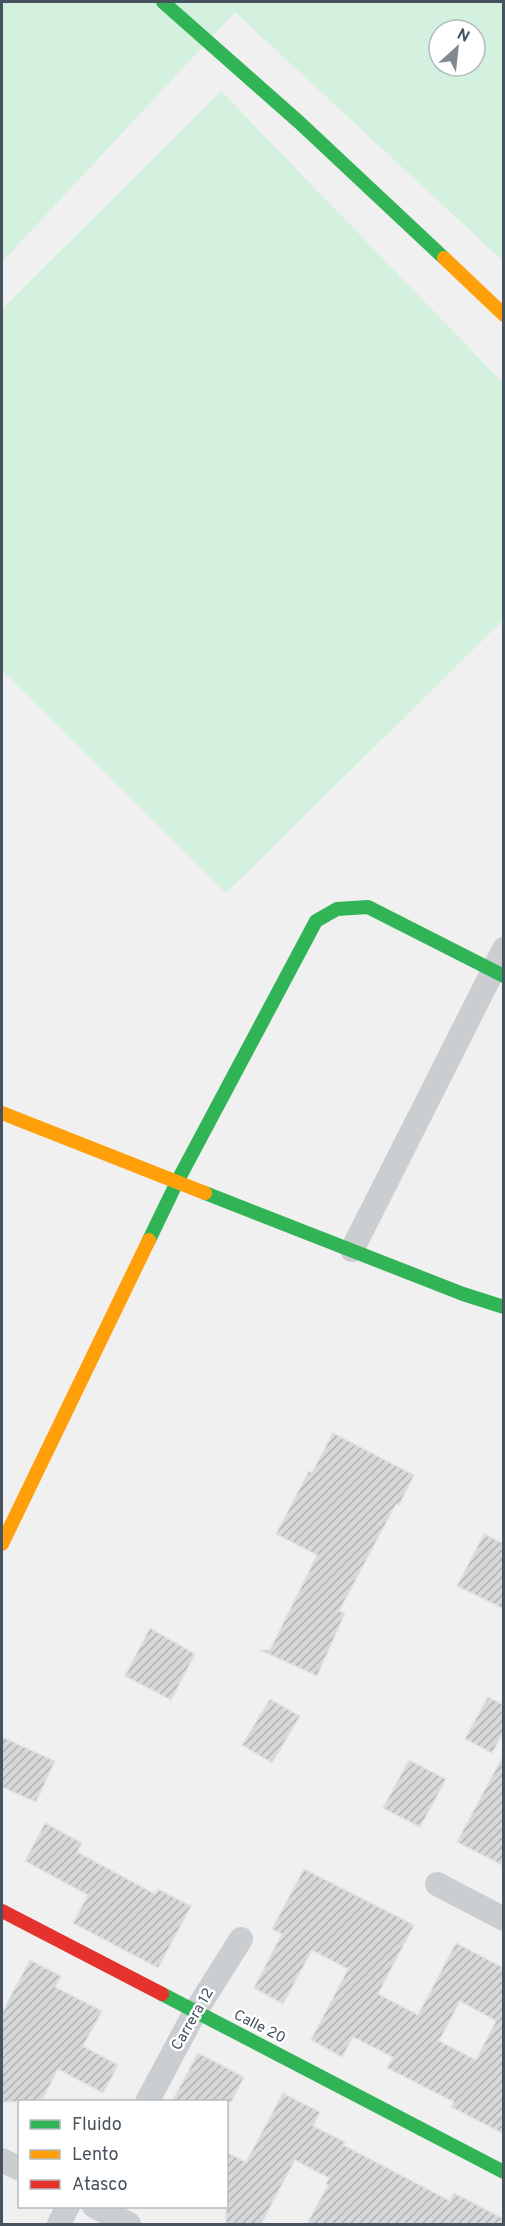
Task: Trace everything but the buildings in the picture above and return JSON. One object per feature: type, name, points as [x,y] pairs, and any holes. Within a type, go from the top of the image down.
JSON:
[{"type":"street","points":[[163,2],[300,123],[504,315]]},
{"type":"street","points":[[2,1544],[177,1182],[316,921],[337,909],[368,907],[498,973]]},
{"type":"street","points":[[352,1250],[498,973],[504,949]]},
{"type":"street","points":[[2,1113],[463,1294],[504,1307]]},
{"type":"street","points":[[436,1884],[504,1919]]},
{"type":"street","name":"Calle 20","points":[[2,1911],[504,2172]]},
{"type":"street","name":"Carrera 12","points":[[148,2100],[195,2012],[241,1939]]},
{"type":"street","points":[[2,2160],[18,2168]]},
{"type":"street","points":[[59,2224],[67,2208]]},
{"type":"green space","points":[[2,2],[503,2],[503,261],[235,12],[2,262]]},
{"type":"green space","points":[[221,91],[504,384],[503,620],[226,893],[2,670],[2,309]]},
{"type":"traffic: fast","points":[[163,2],[300,123],[444,258]]},
{"type":"traffic: fast","points":[[149,1240],[177,1182],[316,921],[337,909],[368,907],[504,976]]},
{"type":"traffic: fast","points":[[205,1193],[463,1294],[504,1307]]},
{"type":"traffic: fast","points":[[162,1994],[504,2172]]},
{"type":"traffic: slow","points":[[444,258],[504,315]]},
{"type":"traffic: slow","points":[[2,1113],[205,1193]]},
{"type":"traffic: slow","points":[[2,1544],[149,1240]]},
{"type":"traffic: jam","points":[[2,1911],[162,1994]]}]
